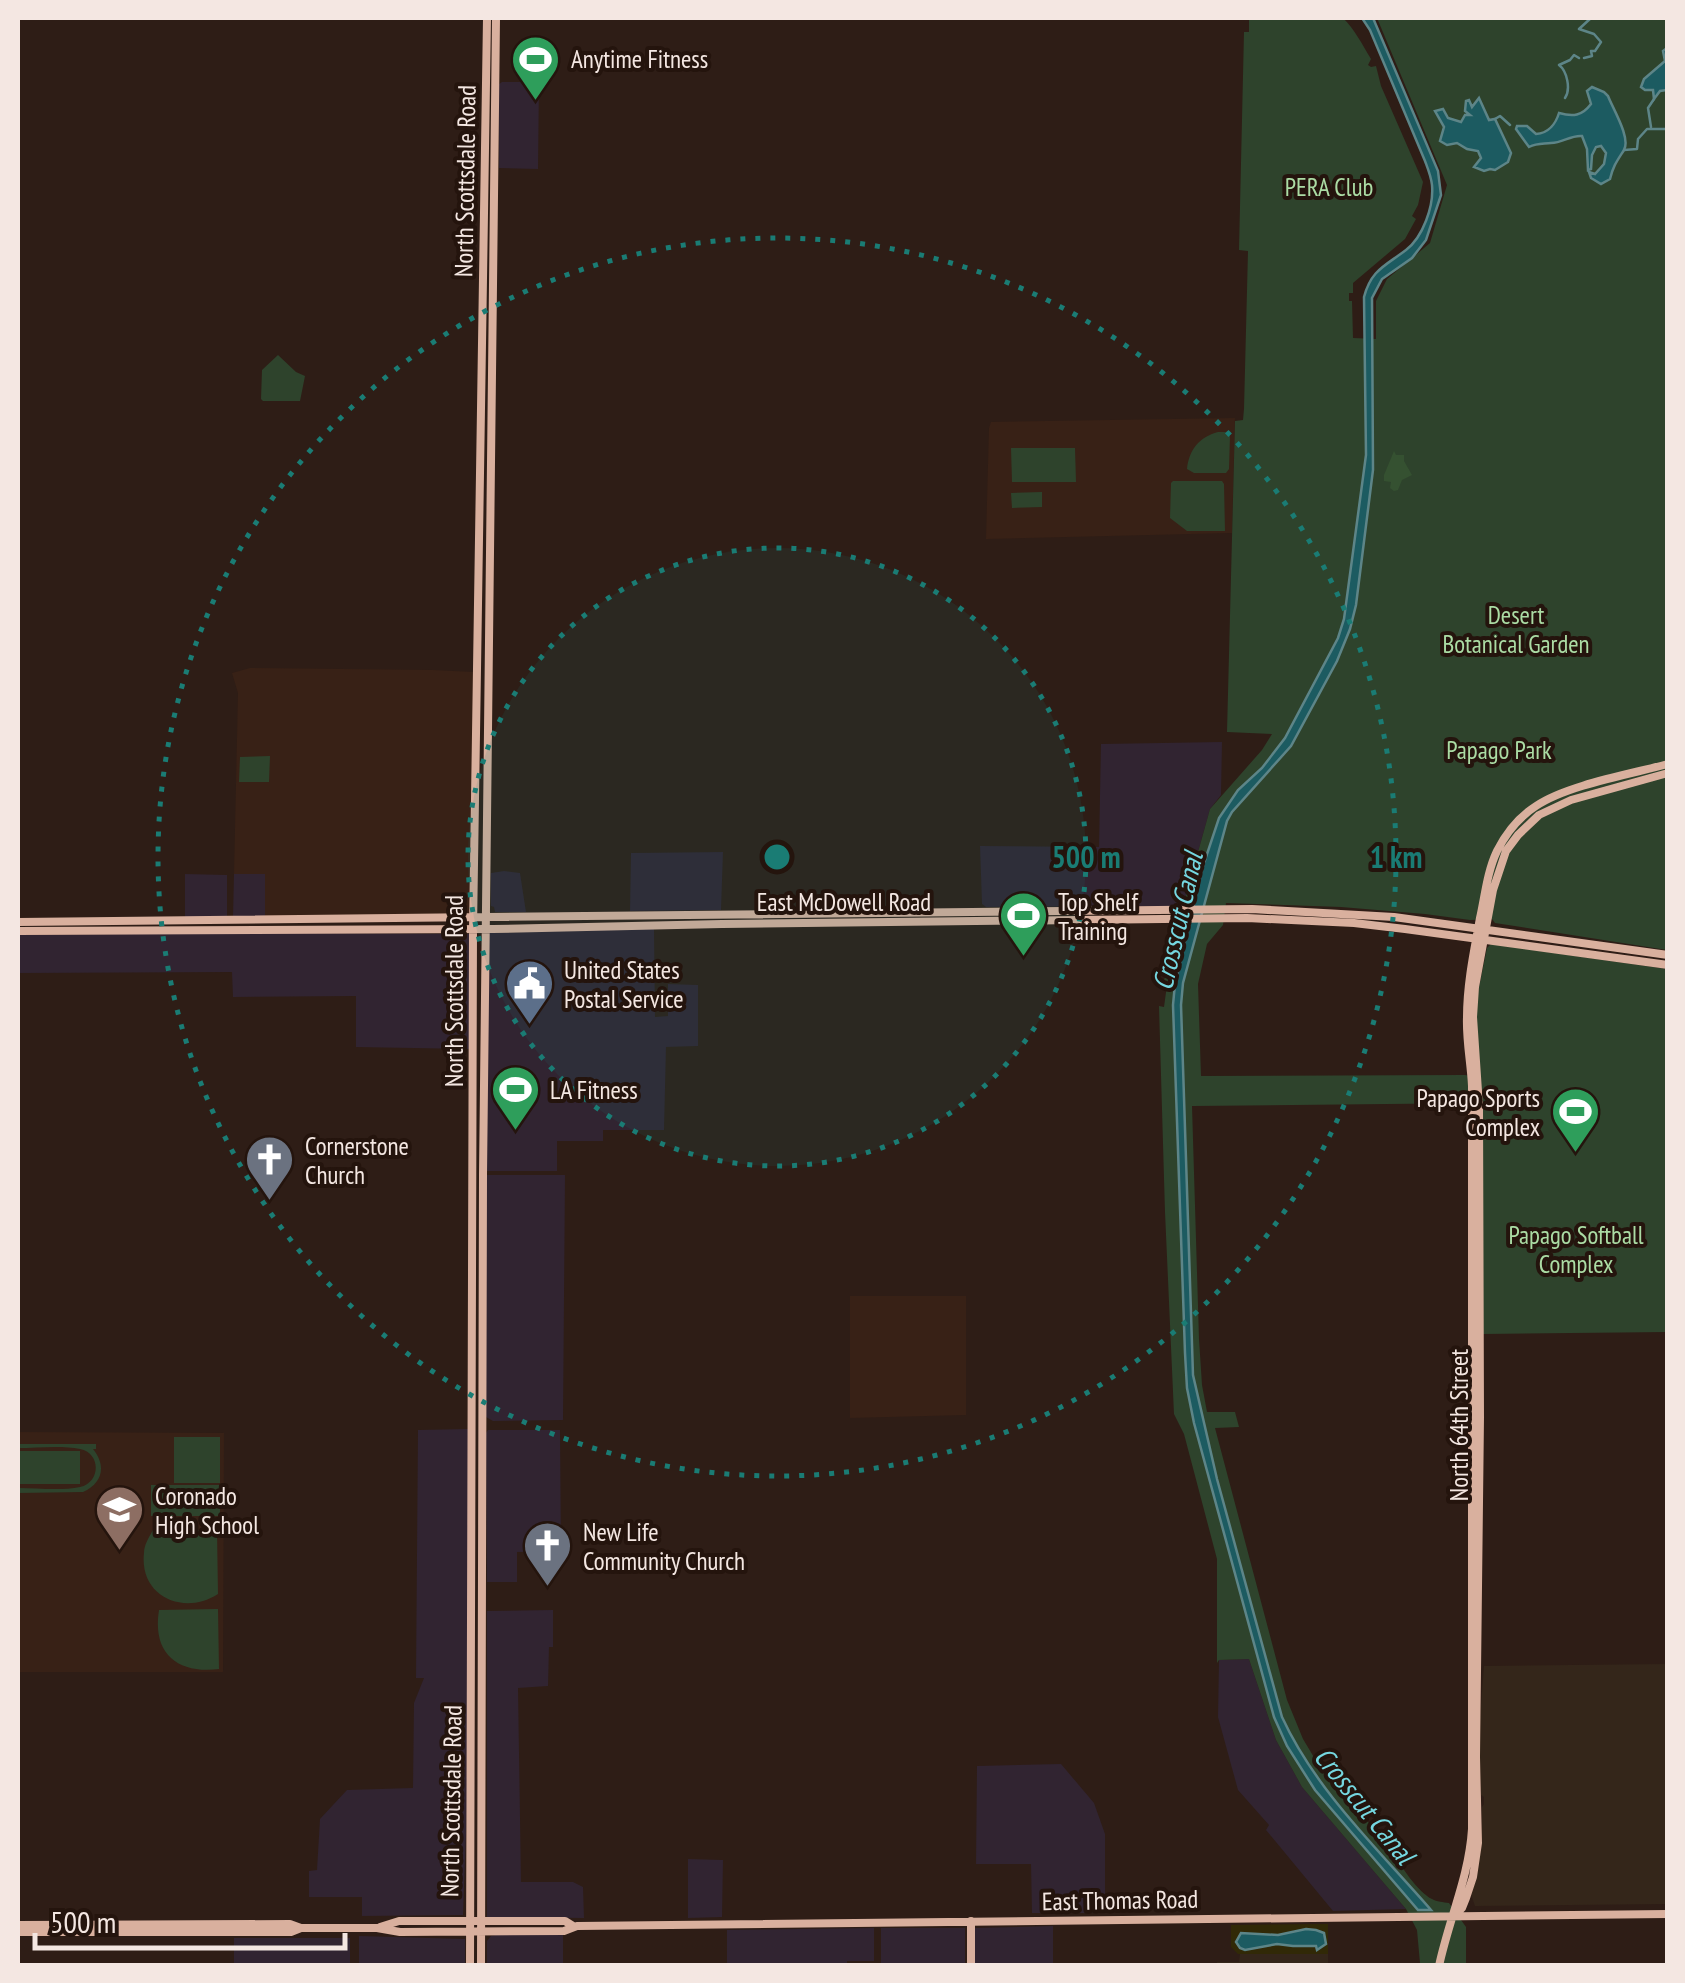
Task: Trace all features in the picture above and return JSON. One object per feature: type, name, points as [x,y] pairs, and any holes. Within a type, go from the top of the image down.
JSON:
[{"type":"main road","name":"North Scottsdale Road","points":[[481,1966],[476,1827],[474,918],[487,18]]},
{"type":"main road","name":"North Scottsdale Road","points":[[470,1966],[476,1827],[496,18]]},
{"type":"main road","points":[[1481,934],[1493,859],[1522,817],[1560,794],[1668,764]]},
{"type":"main road","points":[[1481,934],[1502,859],[1532,820],[1571,800],[1668,773]]},
{"type":"main road","name":"East McDowell Road","points":[[18,922],[474,918],[598,921],[1291,910],[1378,916],[1668,965]]},
{"type":"main road","points":[[1291,910],[1331,922],[1341,917],[1378,916]]},
{"type":"main road","name":"East McDowell Road","points":[[1202,914],[1481,934],[1668,955]]},
{"type":"main road","name":"East McDowell Road","points":[[18,931],[485,929],[598,921]]},
{"type":"main road","name":"North 64th Street","points":[[1439,1966],[1449,1928],[1470,1886],[1475,1833],[1472,1086],[1468,992],[1481,934]]},
{"type":"main road","name":"East Thomas Road","points":[[18,1928],[290,1932],[301,1928],[376,1928],[400,1932],[482,1932],[564,1930],[573,1926],[1668,1914]]},
{"type":"main road","name":"East Thomas Road","points":[[376,1928],[399,1921],[565,1922],[573,1926]]},
{"type":"main road","points":[[970,1921],[971,1966]]},
{"type":"shaded area","points":[[502,82],[539,82],[538,169],[499,168]]},
{"type":"shaded area","points":[[1235,418],[1232,533],[986,539],[991,422]]},
{"type":"shaded area","points":[[250,668],[474,672],[470,915],[265,917],[265,874],[234,874],[238,693],[232,673]]},
{"type":"shaded area","points":[[1222,742],[1221,795],[1210,809],[1183,906],[982,904],[980,846],[1099,847],[1101,744]]},
{"type":"shaded area","points":[[723,852],[721,910],[630,911],[631,853]]},
{"type":"shaded area","points":[[491,873],[520,873],[526,912],[495,912],[491,906]]},
{"type":"shaded area","points":[[185,874],[227,875],[227,917],[185,917]]},
{"type":"shaded area","points":[[234,874],[265,874],[265,917],[233,917]]},
{"type":"shaded area","points":[[654,928],[655,1017],[668,1016],[668,984],[698,985],[698,1046],[666,1047],[664,1130],[603,1130],[603,1141],[557,1141],[557,1171],[486,1171],[489,933]]},
{"type":"shaded area","points":[[470,934],[470,1049],[356,1047],[356,996],[233,997],[232,972],[18,973],[18,935]]},
{"type":"shaded area","points":[[486,1175],[565,1175],[563,1420],[493,1421],[486,1417]]},
{"type":"shaded area","points":[[850,1296],[966,1296],[966,1415],[850,1418]]},
{"type":"shaded area","points":[[469,1429],[463,1915],[362,1916],[362,1897],[309,1897],[309,1871],[317,1870],[320,1819],[347,1790],[413,1788],[414,1703],[424,1678],[416,1678],[418,1430]]},
{"type":"shaded area","points":[[488,1430],[560,1430],[561,1551],[517,1552],[517,1582],[487,1582]]},
{"type":"shaded area","name":"Coronado High School","points":[[18,1432],[224,1433],[223,1672],[18,1672]]},
{"type":"shaded area","points":[[553,1610],[548,1686],[518,1688],[521,1882],[573,1882],[583,1887],[584,1918],[487,1917],[487,1611]]},
{"type":"shaded area","points":[[1249,1659],[1276,1740],[1302,1787],[1406,1909],[1333,1911],[1238,1790],[1218,1717],[1219,1660]]},
{"type":"shaded area","points":[[1667,1664],[1667,1904],[1475,1906],[1471,1894],[1477,1876],[1484,1804],[1480,1717],[1484,1666]]},
{"type":"shaded area","points":[[1061,1764],[1094,1803],[1105,1834],[1105,1913],[1032,1913],[1031,1864],[976,1864],[977,1766]]},
{"type":"shaded area","points":[[688,1859],[723,1860],[722,1917],[688,1918]]},
{"type":"shaded area","points":[[1053,1926],[1053,1965],[975,1965],[975,1928]]},
{"type":"shaded area","points":[[874,1928],[874,1961],[847,1961],[847,1966],[727,1965],[727,1930]]},
{"type":"shaded area","points":[[881,1928],[965,1928],[965,1965],[881,1965]]},
{"type":"shaded area","points":[[563,1933],[563,1965],[487,1966],[487,1941],[491,1936]]},
{"type":"shaded area","points":[[359,1936],[465,1939],[465,1965],[359,1965]]},
{"type":"shaded area","points":[[234,1938],[350,1938],[350,1965],[234,1965]]},
{"type":"shaded area","points":[[1240,1954],[1328,1954],[1328,1965],[1217,1965],[1239,1962]]},
{"type":"green space","points":[[1249,18],[1343,18],[1371,59],[1368,65],[1376,66],[1423,182],[1412,216],[1416,219],[1405,239],[1353,283],[1353,293],[1349,293],[1353,338],[1376,339],[1376,301],[1387,279],[1430,243],[1447,185],[1377,18],[1667,18],[1667,950],[1495,923],[1492,919],[1226,903],[1223,925],[1207,944],[1198,984],[1201,1076],[1480,1078],[1476,1014],[1487,948],[1491,944],[1667,969],[1667,1332],[1482,1334],[1481,1103],[1192,1106],[1202,1385],[1207,1412],[1235,1412],[1239,1427],[1215,1428],[1287,1700],[1318,1764],[1394,1852],[1416,1885],[1432,1899],[1449,1903],[1466,1927],[1466,1965],[1417,1965],[1417,1930],[1406,1909],[1302,1787],[1276,1740],[1249,1659],[1217,1663],[1217,1559],[1184,1434],[1174,1414],[1159,1006],[1164,1007],[1164,979],[1210,809],[1272,734],[1227,732],[1235,421],[1243,420],[1244,409],[1248,251],[1239,250],[1244,32],[1249,32]]},
{"type":"green space","points":[[278,355],[305,376],[300,401],[261,399],[262,370]]},
{"type":"green space","points":[[1218,432],[1230,436],[1226,473],[1194,473],[1187,469],[1196,445]]},
{"type":"green space","points":[[1011,448],[1075,448],[1076,482],[1012,482]]},
{"type":"green space","points":[[1394,451],[1404,455],[1412,475],[1394,491],[1391,482],[1384,481],[1384,475]]},
{"type":"green space","points":[[1173,481],[1222,481],[1225,531],[1187,531],[1170,518]]},
{"type":"green space","points":[[1042,492],[1042,507],[1012,508],[1011,493]]},
{"type":"green space","points":[[270,756],[269,782],[239,782],[240,757]]},
{"type":"green space","points":[[174,1437],[220,1437],[220,1483],[174,1483]]},
{"type":"green space","points":[[18,1444],[96,1444],[93,1449],[101,1468],[98,1479],[83,1492],[18,1493],[18,1488],[80,1487],[92,1480],[96,1468],[92,1456],[80,1449],[18,1448]]},
{"type":"green space","points":[[18,1451],[80,1451],[80,1484],[18,1484]]},
{"type":"green space","points":[[151,1485],[220,1485],[220,1516],[151,1516]]},
{"type":"green space","points":[[153,1530],[217,1530],[218,1594],[191,1603],[166,1598],[156,1591],[144,1568],[145,1547]]},
{"type":"green space","points":[[218,1609],[219,1669],[191,1668],[171,1658],[160,1638],[159,1610]]},
{"type":"sand","points":[[1328,1924],[1328,1954],[1238,1954],[1231,1947],[1231,1925]]},
{"type":"water","points":[[1362,18],[1373,18],[1438,171],[1441,195],[1426,240],[1412,258],[1382,279],[1372,298],[1373,470],[1350,629],[1291,746],[1227,821],[1183,983],[1193,1375],[1282,1717],[1330,1795],[1431,1910],[1418,1910],[1315,1790],[1274,1717],[1194,1423],[1185,1353],[1175,984],[1202,869],[1219,818],[1238,790],[1262,768],[1285,738],[1338,638],[1344,619],[1366,455],[1364,297],[1375,274],[1418,237],[1431,202],[1427,167]]},
{"type":"water","points":[[1667,48],[1667,90],[1660,91],[1654,99],[1653,90],[1641,87],[1644,79],[1665,61],[1663,51]]},
{"type":"water","points":[[1592,87],[1608,96],[1626,145],[1610,179],[1601,184],[1589,172],[1595,174],[1604,164],[1606,153],[1601,146],[1596,147],[1588,170],[1582,136],[1529,147],[1516,129],[1527,126],[1536,134],[1541,133],[1551,127],[1559,113],[1581,113],[1591,104],[1587,91]]},
{"type":"water","points":[[1479,98],[1489,120],[1495,119],[1511,153],[1508,162],[1495,170],[1474,167],[1481,158],[1478,151],[1440,141],[1444,127],[1435,111],[1443,109],[1448,118],[1461,122],[1465,115],[1470,115],[1465,111],[1466,101],[1472,107]]},
{"type":"water","points":[[1306,1929],[1324,1933],[1326,1944],[1317,1950],[1316,1946],[1277,1944],[1245,1950],[1236,1942],[1241,1933],[1278,1935]]},
{"type":"waterway","points":[[1584,58],[1592,56],[1591,51],[1601,42],[1594,34],[1579,29],[1591,18]]},
{"type":"waterway","points":[[1565,98],[1567,80],[1559,65],[1574,55],[1579,58]]},
{"type":"waterway","points":[[1651,127],[1648,108],[1654,99]]},
{"type":"waterway","points":[[1495,119],[1500,116],[1510,125]]},
{"type":"waterway","points":[[1624,150],[1637,149],[1638,139],[1647,129],[1668,129]]},
{"type":"place","name":"Anytime Fitness","points":[[536,102]]},
{"type":"place","name":"Top Shelf Training","points":[[1023,958]]},
{"type":"place","name":"United States Postal Service","points":[[529,1026]]},
{"type":"place","name":"LA Fitness","points":[[515,1132]]},
{"type":"place","name":"Papago Sports Complex","points":[[1575,1154]]},
{"type":"place","name":"Cornerstone Church","points":[[270,1202]]},
{"type":"place","name":"Coronado High School","points":[[120,1552]]},
{"type":"place","name":"New Life Community Church","points":[[548,1588]]},
{"type":"park label","name":"PERA Club","points":[[1329,187]]},
{"type":"park label","name":"Desert Botanical Garden","points":[[1516,630]]},
{"type":"park label","name":"Papago Park","points":[[1499,750]]},
{"type":"park label","name":"Papago Softball Complex","points":[[1576,1250]]},
{"type":"water label","name":"Crosscut Canal","points":[[1177,921]]},
{"type":"water label","name":"Crosscut Canal","points":[[1365,1805]]}]
